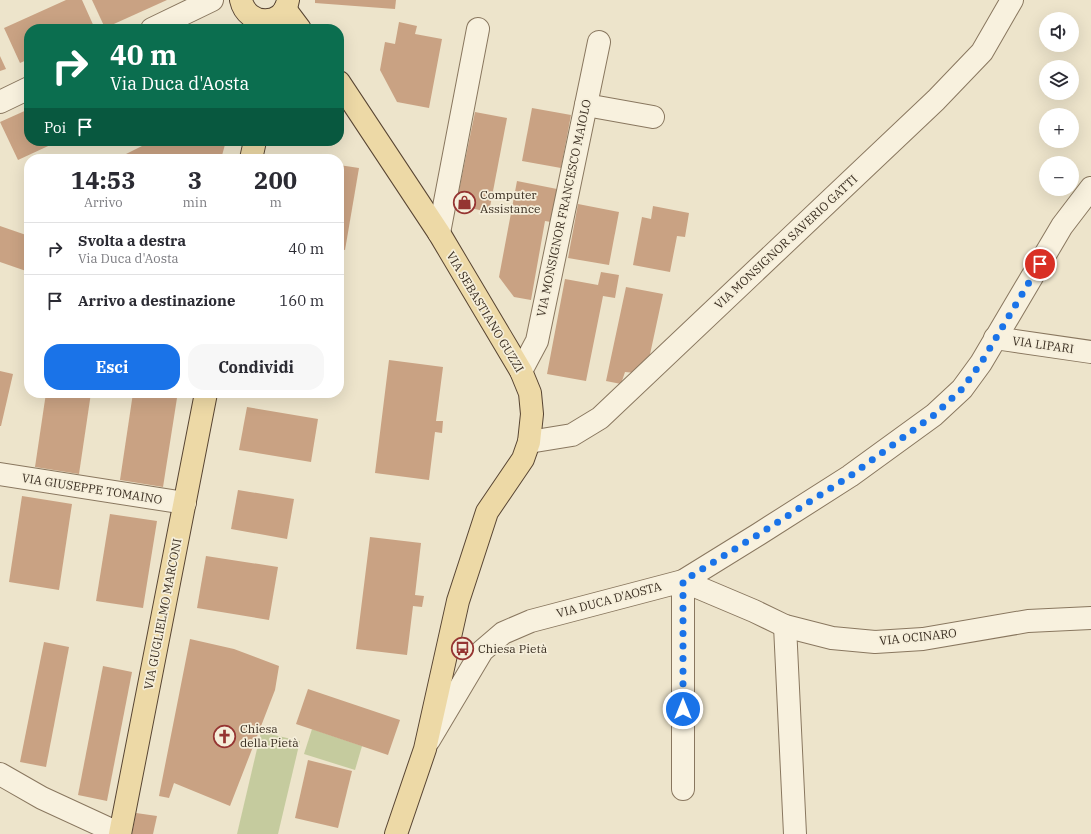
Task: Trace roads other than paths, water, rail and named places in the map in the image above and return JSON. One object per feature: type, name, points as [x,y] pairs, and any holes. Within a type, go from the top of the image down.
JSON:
[{"type":"main road","points":[[242,3],[245,11],[255,19],[276,18],[289,24]]},
{"type":"main road","name":"VIA SEBASTIANO GUZZI","points":[[344,90],[439,233],[521,371],[530,393],[532,414],[529,442],[523,459],[486,512],[458,601],[426,744]]},
{"type":"main road","name":"VIA GUGLIELMO MARCONI","points":[[120,834],[205,398]]},
{"type":"main road","name":"VIA DUCA D'AOSTA","points":[[396,834],[426,744]]},
{"type":"street","points":[[162,24],[212,0]]},
{"type":"street","points":[[220,0],[242,3]]},
{"type":"street","name":"VIA MONSIGNOR SAVERIO GATTI","points":[[529,442],[572,435],[600,418],[936,100],[982,52],[1012,0]]},
{"type":"street","points":[[439,233],[478,29]]},
{"type":"street","name":"VIA MONSIGNOR FRANCESCO MAIOLO","points":[[521,371],[537,341],[599,42]]},
{"type":"street","points":[[0,102],[24,90]]},
{"type":"street","points":[[586,105],[652,117]]},
{"type":"street","name":"VIA DUCA D'AOSTA","points":[[426,744],[482,651],[503,633],[531,621],[605,600],[683,581],[850,476],[934,415],[962,389],[981,363],[1062,226],[1091,188]]},
{"type":"street","name":"VIA LIPARI","points":[[996,338],[1091,352]]},
{"type":"street","name":"VIA GIUSEPPE TOMAINO","points":[[0,474],[184,503]]},
{"type":"street","points":[[683,581],[683,789]]},
{"type":"street","name":"VIA OCINARO","points":[[683,581],[754,611],[785,626],[832,638],[875,642],[923,639],[1028,622],[1091,618]]},
{"type":"street","points":[[785,626],[795,834]]},
{"type":"street","points":[[0,774],[42,798],[120,834]]},
{"type":"place","name":"Computer Assistance","points":[[464,202]]},
{"type":"place","name":"Chiesa Pietà","points":[[462,649]]},
{"type":"place","name":"Chiesa della Pietà","points":[[225,736]]}]
